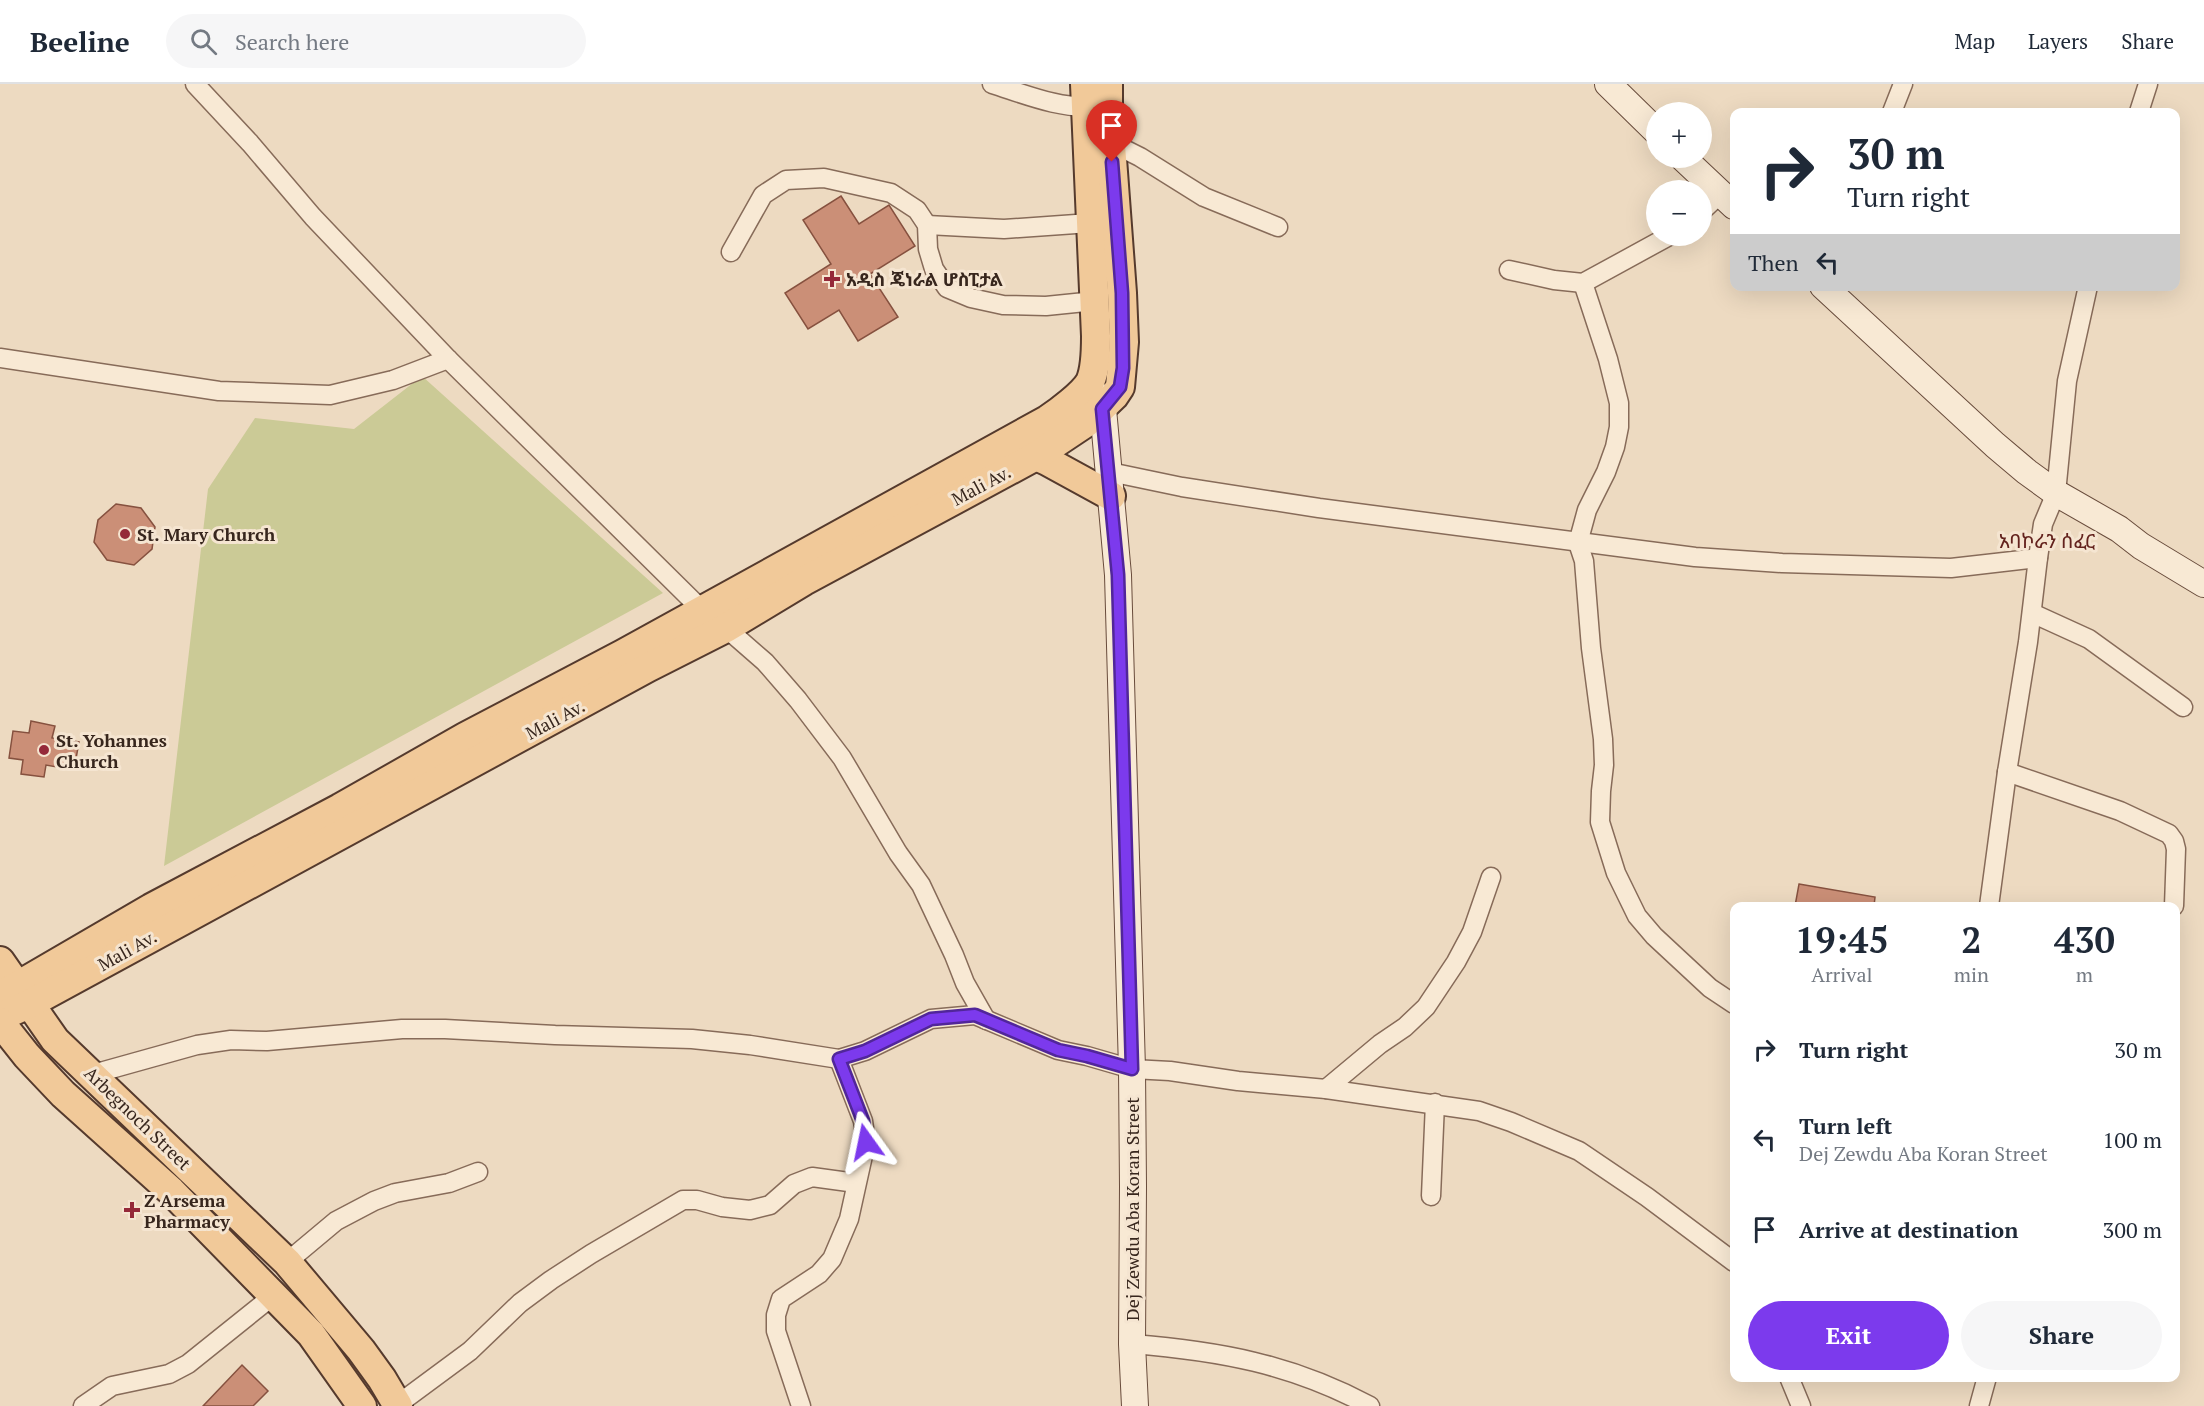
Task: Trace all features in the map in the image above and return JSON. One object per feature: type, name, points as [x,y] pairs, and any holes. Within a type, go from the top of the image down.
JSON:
[{"type":"main road","points":[[1608,84],[1646,121]]},
{"type":"main road","points":[[1097,95],[1110,142],[1122,293],[1123,368],[1120,387],[1102,409]]},
{"type":"main road","points":[[1089,383],[1095,360],[1095,301],[1090,223],[1097,95]]},
{"type":"main road","points":[[1693,168],[1727,200]]},
{"type":"main road","points":[[1828,291],[1995,446],[2027,472],[2056,493],[2119,529],[2141,546],[2204,584]]},
{"type":"main road","name":"Dej Zewdu Aba Koran Street","points":[[1089,383],[1102,409],[1118,575],[1132,1069],[1132,1344],[1136,1406]]},
{"type":"main road","name":"Mali Av.","points":[[156,920],[340,808],[465,737],[702,610],[1047,420],[1069,404],[1089,383]]},
{"type":"main road","name":"Mali Av.","points":[[0,1017],[16,996],[156,920],[726,628],[814,576],[1036,456],[1087,422],[1102,409]]},
{"type":"main road","points":[[1036,456],[1110,484]]},
{"type":"main road","name":"Arbegnoch Street","points":[[0,961],[16,996],[55,1040],[93,1074],[286,1262],[361,1350],[398,1406]]},
{"type":"main road","name":"Arbegnoch Street","points":[[0,1022],[27,1056],[63,1094],[171,1191],[311,1334],[362,1406]]},
{"type":"street","points":[[195,84],[250,143],[313,217],[448,358],[702,610],[765,662],[798,700],[842,758],[898,853],[921,885],[980,1017]]},
{"type":"street","points":[[992,84],[1062,104],[1097,95]]},
{"type":"street","points":[[1894,108],[1903,84]]},
{"type":"street","points":[[2140,108],[2148,84]]},
{"type":"street","points":[[1110,142],[1204,197],[1278,227]]},
{"type":"street","points":[[731,252],[764,195],[786,180],[824,178],[891,193],[917,210],[927,225],[928,249],[934,269],[946,288],[971,298],[1003,305],[1046,306],[1095,301]]},
{"type":"street","points":[[1712,207],[1727,200]]},
{"type":"street","points":[[927,225],[1004,229],[1090,223]]},
{"type":"street","points":[[1509,270],[1583,283],[1651,246]]},
{"type":"street","points":[[1583,283],[1619,402],[1619,427],[1606,472],[1587,510],[1578,543],[1584,561],[1591,648],[1603,739],[1604,765],[1600,822],[1624,893],[1637,916],[1654,936],[1710,988],[1730,1001]]},
{"type":"street","points":[[1990,902],[2032,613],[2037,558],[2043,524],[2056,493],[2067,381],[2087,291]]},
{"type":"street","points":[[0,358],[219,391],[330,395],[393,380],[448,358]]},
{"type":"street","points":[[1110,484],[1182,487],[1319,508],[1695,557],[1951,568],[2037,558]]},
{"type":"street","points":[[2032,613],[2089,639],[2183,707]]},
{"type":"street","points":[[2007,772],[2121,811],[2169,834],[2176,849],[2174,902]]},
{"type":"street","points":[[1326,1089],[1380,1044],[1406,1027],[1426,1007],[1456,962],[1472,932],[1491,877]]},
{"type":"street","points":[[93,1074],[197,1045],[231,1040],[267,1041],[402,1029],[455,1029],[692,1039],[839,1059],[865,1051],[931,1019],[980,1017],[1058,1050],[1132,1069],[1326,1089],[1435,1104],[1500,1118],[1579,1151],[1647,1197],[1730,1259]]},
{"type":"street","points":[[801,1406],[776,1331],[776,1316],[781,1299],[812,1279],[832,1259],[849,1219],[866,1142],[863,1121],[839,1059]]},
{"type":"street","points":[[1431,1196],[1435,1104]]},
{"type":"street","points":[[286,1262],[336,1221],[374,1201],[395,1193],[449,1184],[478,1172]]},
{"type":"street","points":[[398,1406],[470,1351],[520,1303],[551,1280],[683,1200],[697,1200],[722,1207],[750,1210],[770,1205],[794,1184],[812,1177],[856,1183]]},
{"type":"street","points":[[83,1406],[112,1386],[169,1374],[188,1364],[274,1295]]},
{"type":"street","points":[[1132,1344],[1180,1348],[1264,1364],[1307,1377],[1370,1406]]},
{"type":"street","points":[[1792,1382],[1802,1406]]},
{"type":"street","points":[[1978,1406],[1985,1382]]},
{"type":"shaded area","points":[[422,376],[663,593],[164,866],[208,489],[255,418],[354,429]]},
{"type":"building","points":[[841,196],[859,224],[889,205],[915,246],[870,274],[898,317],[858,341],[839,310],[808,329],[785,293],[831,264],[803,220]]},
{"type":"building","name":"St. Mary Church","points":[[116,504],[141,508],[155,527],[152,549],[134,565],[107,560],[94,542],[98,520]]},
{"type":"building","name":"St. Yohannes Church","points":[[31,721],[55,726],[52,738],[79,742],[74,770],[46,765],[44,777],[21,774],[23,760],[9,758],[13,731],[29,733]]},
{"type":"building","points":[[1799,884],[1875,897],[1874,902],[1796,902]]},
{"type":"building","points":[[242,1365],[268,1391],[253,1406],[203,1406]]},
{"type":"place","name":"አዲስ ጄነራል ሆስፒታል","points":[[832,279]]},
{"type":"place","name":"St. Mary Church","points":[[125,534]]},
{"type":"place","name":"St. Yohannes Church","points":[[44,750]]},
{"type":"place","name":"Z Arsema Pharmacy","points":[[132,1210]]},
{"type":"district","name":"አባኮራን ሰፈር","points":[[2047,540]]},
{"type":"route","points":[[866,1142],[863,1121],[839,1059],[865,1051],[931,1019],[975,1015],[1058,1050],[1132,1069],[1118,575],[1110,472],[1102,409],[1120,387],[1123,368],[1122,293],[1112,162]]}]
